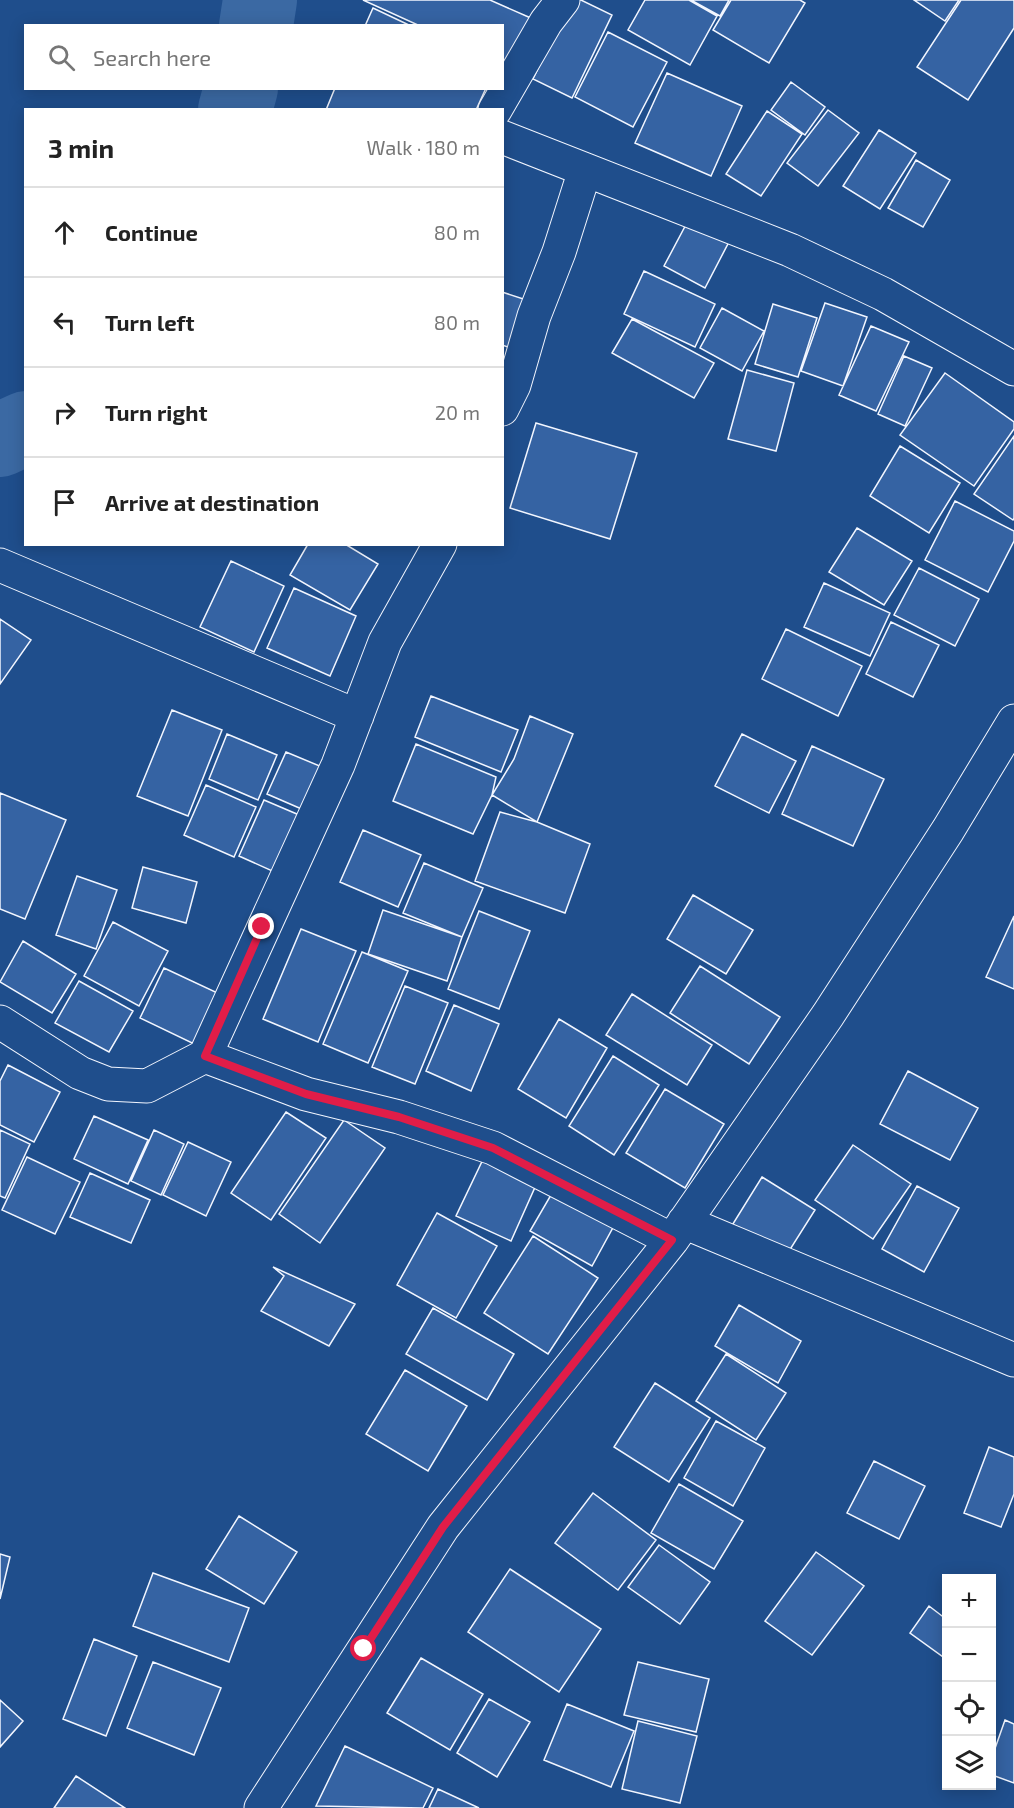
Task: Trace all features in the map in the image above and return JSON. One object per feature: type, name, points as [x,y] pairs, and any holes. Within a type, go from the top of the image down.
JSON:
[{"type":"street","points":[[496,108],[546,22],[563,0]]},
{"type":"street","points":[[504,138],[790,250],[883,294],[1014,369]]},
{"type":"street","points":[[504,405],[514,385],[534,316],[559,252],[585,170]]},
{"type":"street","points":[[0,1022],[80,1072],[108,1084],[147,1086],[205,1056],[338,765],[385,642],[439,546]]},
{"type":"street","points":[[0,565],[357,716]]},
{"type":"street","points":[[261,1808],[443,1527],[678,1231],[834,1005],[948,830],[1014,721]]},
{"type":"street","points":[[205,1056],[306,1094],[465,1136],[678,1231],[1014,1360]]},
{"type":"building","points":[[363,0],[490,0],[533,19],[512,66],[504,63],[504,24],[416,24]]},
{"type":"building","points":[[571,0],[581,0],[612,15],[572,98],[533,79]]},
{"type":"building","points":[[645,0],[689,0],[717,16],[690,65],[628,30]]},
{"type":"building","points":[[691,0],[729,0],[720,16]]},
{"type":"building","points":[[731,0],[800,0],[805,3],[769,63],[713,30]]},
{"type":"building","points":[[914,0],[959,0],[945,21]]},
{"type":"building","points":[[961,0],[1014,0],[1014,28],[968,100],[917,67]]},
{"type":"building","points":[[373,8],[407,24],[366,24]]},
{"type":"building","points":[[608,32],[667,62],[633,127],[575,97]]},
{"type":"building","points":[[667,73],[742,106],[711,176],[635,143]]},
{"type":"building","points":[[791,82],[825,107],[805,135],[771,110]]},
{"type":"building","points":[[334,90],[485,90],[477,108],[327,108]]},
{"type":"building","points":[[828,110],[859,133],[818,186],[787,163]]},
{"type":"building","points":[[767,111],[802,134],[761,196],[726,174]]},
{"type":"building","points":[[879,130],[916,153],[880,209],[843,186]]},
{"type":"building","points":[[916,160],[950,180],[923,227],[888,208]]},
{"type":"building","points":[[690,217],[731,238],[705,288],[664,266]]},
{"type":"building","points":[[644,271],[715,304],[695,347],[624,314]]},
{"type":"building","points":[[504,293],[548,307],[532,355],[504,346]]},
{"type":"building","points":[[825,303],[867,317],[843,386],[801,371]]},
{"type":"building","points":[[773,304],[817,318],[798,377],[755,364]]},
{"type":"building","points":[[722,308],[764,331],[742,371],[700,348]]},
{"type":"building","points":[[632,319],[714,363],[694,398],[612,353]]},
{"type":"building","points":[[871,326],[909,342],[876,411],[839,395]]},
{"type":"building","points":[[904,356],[932,368],[905,426],[878,414]]},
{"type":"building","points":[[747,370],[794,383],[776,451],[728,439]]},
{"type":"building","points":[[945,373],[1014,422],[1014,429],[974,486],[900,435]]},
{"type":"building","points":[[536,423],[637,453],[610,539],[510,508]]},
{"type":"building","points":[[1014,436],[1014,518],[1013,520],[974,494]]},
{"type":"building","points":[[900,446],[960,483],[929,533],[870,496]]},
{"type":"building","points":[[955,501],[1014,531],[1014,541],[988,592],[925,560]]},
{"type":"building","points":[[857,528],[912,561],[884,605],[829,572]]},
{"type":"building","points":[[307,546],[348,546],[378,564],[350,610],[290,575]]},
{"type":"building","points":[[231,561],[284,586],[254,652],[200,627]]},
{"type":"building","points":[[919,568],[979,599],[955,646],[894,615]]},
{"type":"building","points":[[824,583],[890,613],[870,656],[804,627]]},
{"type":"building","points":[[294,588],[356,616],[330,676],[267,648]]},
{"type":"building","points":[[0,619],[31,640],[0,684]]},
{"type":"building","points":[[891,622],[939,645],[913,697],[866,674]]},
{"type":"building","points":[[786,629],[862,666],[838,716],[762,679]]},
{"type":"building","points":[[431,696],[518,730],[501,772],[415,737]]},
{"type":"building","points":[[172,710],[222,730],[188,816],[137,796]]},
{"type":"building","points":[[530,716],[573,734],[537,822],[492,795],[514,759]]},
{"type":"building","points":[[227,734],[277,755],[258,800],[209,779]]},
{"type":"building","points":[[742,734],[796,761],[769,813],[715,786]]},
{"type":"building","points":[[416,744],[496,777],[492,795],[473,834],[393,801]]},
{"type":"building","points":[[812,746],[884,779],[853,846],[782,814]]},
{"type":"building","points":[[286,752],[346,777],[327,820],[267,794]]},
{"type":"building","points":[[206,785],[256,807],[234,857],[184,835]]},
{"type":"building","points":[[0,793],[66,820],[25,919],[0,909]]},
{"type":"building","points":[[264,800],[325,826],[299,883],[239,856]]},
{"type":"building","points":[[500,812],[537,822],[590,844],[565,913],[475,881]]},
{"type":"building","points":[[363,830],[421,855],[398,907],[340,882]]},
{"type":"building","points":[[424,863],[483,888],[462,937],[403,913]]},
{"type":"building","points":[[143,867],[197,882],[186,923],[132,908]]},
{"type":"building","points":[[77,876],[117,890],[96,949],[56,935]]},
{"type":"building","points":[[693,895],[753,930],[726,974],[667,939]]},
{"type":"building","points":[[383,910],[462,937],[447,981],[368,954]]},
{"type":"building","points":[[479,911],[530,931],[499,1009],[448,989]]},
{"type":"building","points":[[1014,916],[1014,989],[986,977]]},
{"type":"building","points":[[113,922],[168,951],[139,1006],[84,976]]},
{"type":"building","points":[[301,929],[356,951],[318,1042],[263,1019]]},
{"type":"building","points":[[23,941],[76,974],[52,1013],[0,982]]},
{"type":"building","points":[[362,952],[408,971],[368,1063],[323,1044]]},
{"type":"building","points":[[700,966],[780,1017],[749,1064],[670,1013]]},
{"type":"building","points":[[164,968],[239,1003],[215,1054],[140,1018]]},
{"type":"building","points":[[79,981],[133,1011],[109,1052],[55,1023]]},
{"type":"building","points":[[405,986],[448,1003],[415,1084],[372,1067]]},
{"type":"building","points":[[632,994],[712,1045],[687,1085],[606,1035]]},
{"type":"building","points":[[454,1005],[499,1024],[471,1091],[426,1071]]},
{"type":"building","points":[[559,1019],[607,1048],[566,1118],[518,1089]]},
{"type":"building","points":[[613,1056],[659,1085],[614,1155],[569,1126]]},
{"type":"building","points":[[8,1065],[60,1092],[34,1142],[0,1125],[0,1081]]},
{"type":"building","points":[[908,1071],[978,1108],[950,1160],[880,1124]]},
{"type":"building","points":[[665,1089],[724,1124],[685,1188],[626,1153]]},
{"type":"building","points":[[286,1112],[326,1138],[271,1220],[231,1193]]},
{"type":"building","points":[[94,1116],[148,1140],[128,1184],[74,1159]]},
{"type":"building","points":[[344,1120],[385,1148],[320,1243],[279,1214]]},
{"type":"building","points":[[0,1130],[30,1144],[5,1198],[0,1196]]},
{"type":"building","points":[[154,1130],[184,1144],[161,1195],[131,1181]]},
{"type":"building","points":[[188,1142],[231,1162],[206,1216],[163,1195]]},
{"type":"building","points":[[853,1145],[911,1184],[873,1239],[815,1200]]},
{"type":"building","points":[[487,1151],[540,1176],[511,1241],[456,1216]]},
{"type":"building","points":[[27,1157],[80,1182],[55,1234],[2,1210]]},
{"type":"building","points":[[90,1173],[150,1200],[131,1243],[70,1217]]},
{"type":"building","points":[[762,1177],[815,1210],[784,1259],[731,1227]]},
{"type":"building","points":[[917,1186],[959,1208],[924,1272],[882,1249]]},
{"type":"building","points":[[555,1188],[616,1222],[592,1266],[530,1231]]},
{"type":"building","points":[[437,1213],[497,1246],[456,1318],[397,1285]]},
{"type":"building","points":[[533,1236],[598,1278],[548,1354],[484,1313]]},
{"type":"building","points":[[273,1267],[355,1304],[329,1346],[261,1311],[284,1276]]},
{"type":"building","points":[[739,1305],[801,1341],[778,1383],[715,1346]]},
{"type":"building","points":[[433,1308],[514,1354],[487,1400],[406,1354]]},
{"type":"building","points":[[726,1354],[786,1393],[756,1440],[696,1401]]},
{"type":"building","points":[[405,1370],[467,1406],[428,1471],[366,1434]]},
{"type":"building","points":[[655,1383],[710,1418],[669,1482],[614,1447]]},
{"type":"building","points":[[716,1421],[765,1448],[733,1506],[684,1478]]},
{"type":"building","points":[[989,1447],[1014,1457],[1014,1494],[1001,1527],[964,1513]]},
{"type":"building","points":[[874,1461],[925,1486],[899,1539],[847,1513]]},
{"type":"building","points":[[679,1484],[743,1521],[714,1569],[651,1533]]},
{"type":"building","points":[[593,1493],[656,1540],[618,1590],[555,1543]]},
{"type":"building","points":[[239,1516],[297,1552],[264,1604],[206,1569]]},
{"type":"building","points":[[659,1545],[710,1582],[680,1624],[628,1587]]},
{"type":"building","points":[[816,1552],[864,1586],[812,1655],[765,1621]]},
{"type":"building","points":[[0,1554],[10,1557],[0,1599]]},
{"type":"building","points":[[510,1569],[601,1629],[559,1692],[468,1632]]},
{"type":"building","points":[[153,1573],[249,1608],[229,1662],[133,1626]]},
{"type":"building","points":[[929,1606],[942,1616],[942,1656],[910,1633]]},
{"type":"building","points":[[94,1639],[137,1656],[106,1736],[63,1719]]},
{"type":"building","points":[[421,1658],[483,1694],[450,1750],[387,1713]]},
{"type":"building","points":[[153,1662],[221,1688],[194,1755],[127,1728]]},
{"type":"building","points":[[638,1662],[709,1679],[696,1732],[624,1715]]},
{"type":"building","points":[[489,1699],[530,1722],[497,1777],[457,1753]]},
{"type":"building","points":[[0,1700],[23,1721],[0,1747]]},
{"type":"building","points":[[567,1704],[634,1731],[611,1787],[544,1760]]},
{"type":"building","points":[[1005,1720],[1014,1724],[1014,1783],[996,1776],[996,1746]]},
{"type":"building","points":[[638,1721],[697,1736],[680,1803],[622,1789]]},
{"type":"building","points":[[345,1746],[433,1788],[423,1808],[316,1806]]},
{"type":"building","points":[[76,1776],[125,1808],[54,1808]]},
{"type":"building","points":[[438,1789],[479,1808],[429,1808]]},
{"type":"waterway","points":[[256,24],[260,0]]},
{"type":"waterway","points":[[236,108],[240,90]]},
{"type":"waterway","points":[[0,440],[24,429]]},
{"type":"route","points":[[262,927],[205,1056],[306,1094],[465,1136],[493,1148],[672,1240],[443,1527],[364,1649]]}]
